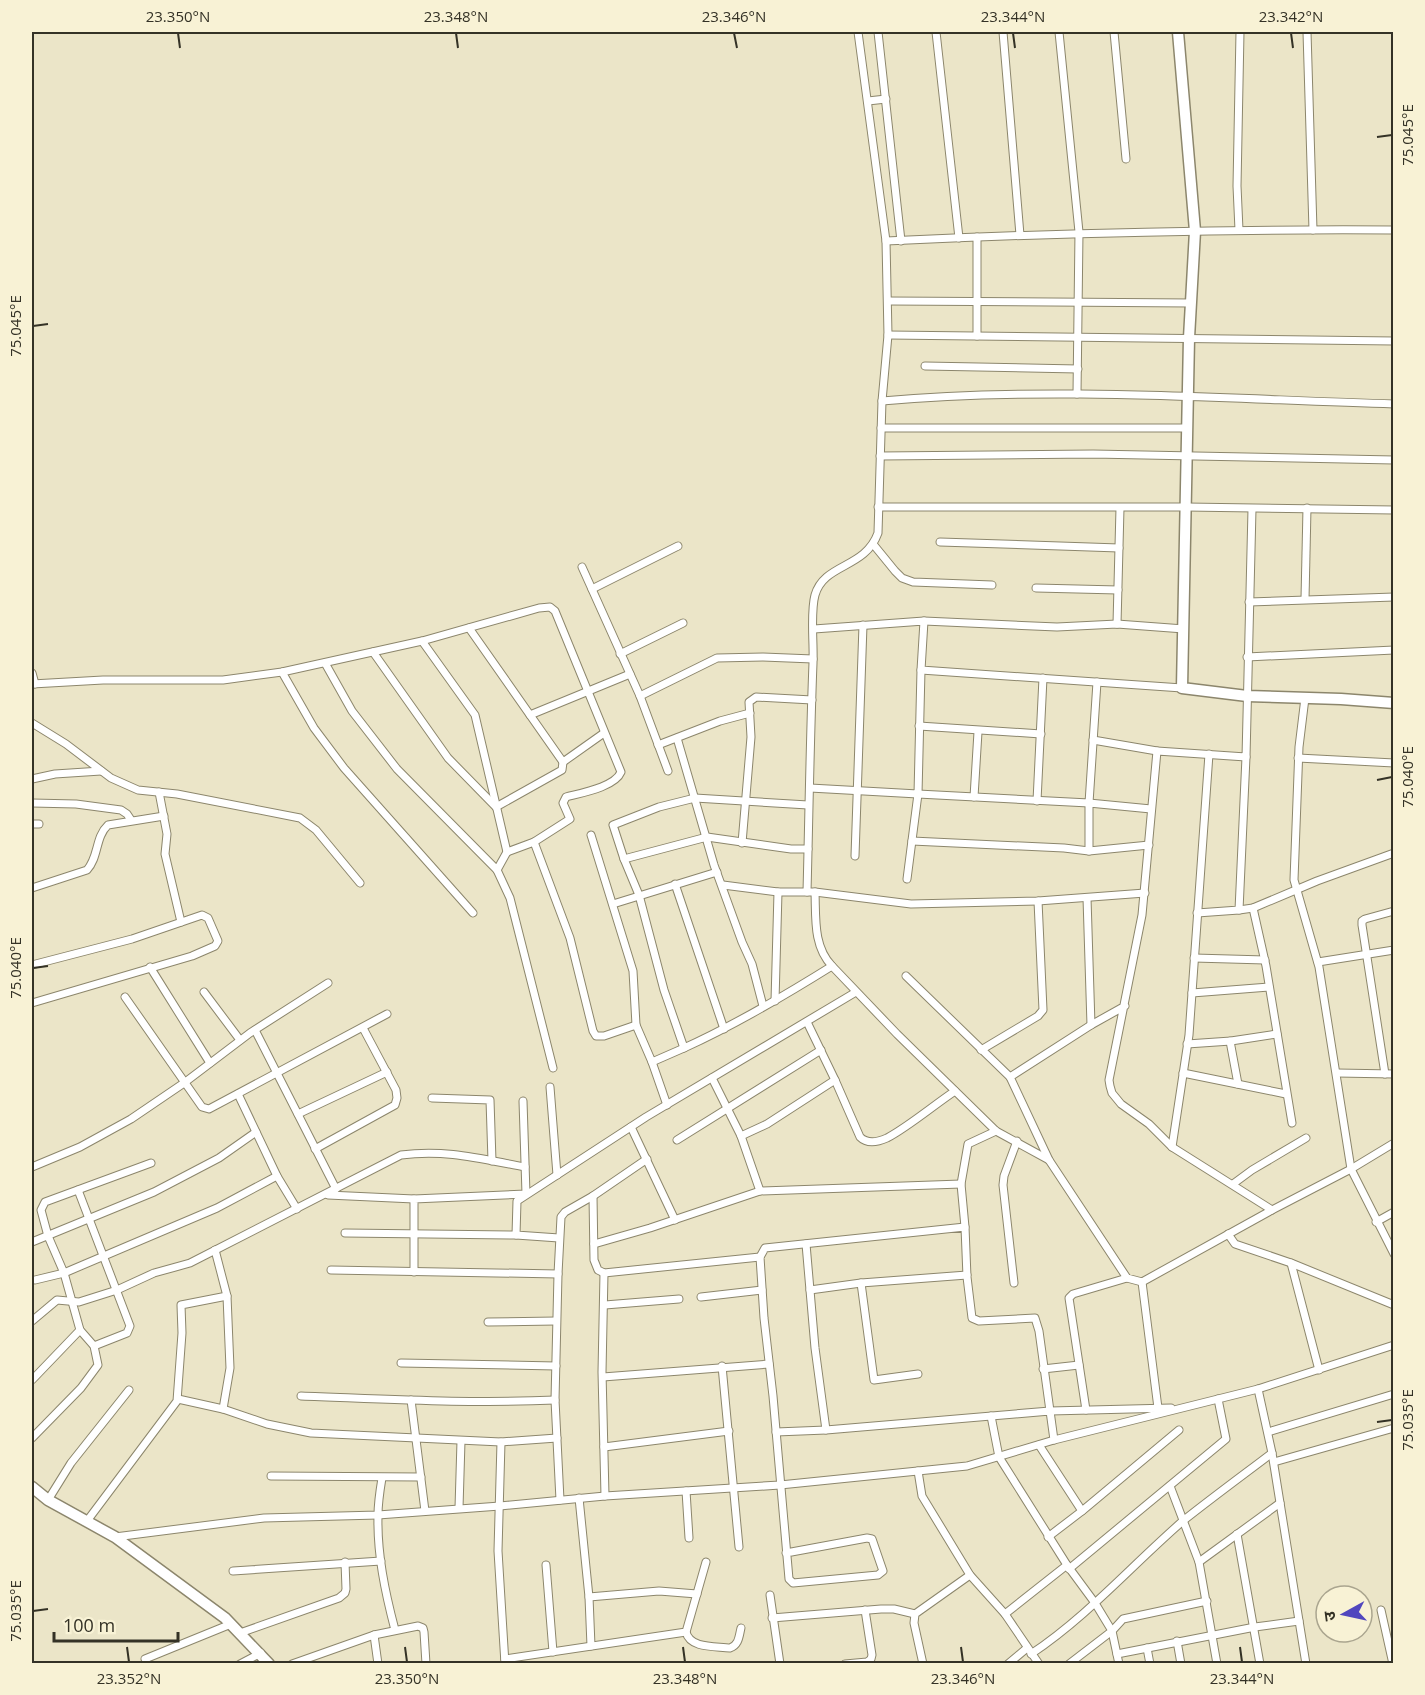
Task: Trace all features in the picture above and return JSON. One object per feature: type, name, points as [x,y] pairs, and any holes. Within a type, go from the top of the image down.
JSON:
[{"type":"street","points":[[858,32],[886,241],[888,335],[882,400],[878,533],[873,544],[863,556],[820,582],[813,605],[808,849],[817,938],[825,959],[996,1131],[1048,1160]]},
{"type":"street","points":[[878,32],[901,241]]},
{"type":"street","points":[[936,32],[959,238]]},
{"type":"street","points":[[1003,32],[1020,235]]},
{"type":"street","points":[[1059,32],[1078,232],[1077,394]]},
{"type":"street","points":[[1114,32],[1126,159]]},
{"type":"street","points":[[1178,32],[1195,231],[1189,338],[1182,688]]},
{"type":"street","points":[[1239,230],[1237,186],[1240,32]]},
{"type":"street","points":[[1307,32],[1313,230]]},
{"type":"street","points":[[868,101],[886,99]]},
{"type":"street","points":[[886,241],[1078,232],[1394,230]]},
{"type":"street","points":[[977,237],[977,336]]},
{"type":"street","points":[[888,301],[1191,303]]},
{"type":"street","points":[[888,335],[1394,341]]},
{"type":"street","points":[[925,366],[1078,369]]},
{"type":"street","points":[[882,400],[946,395],[1077,394],[1394,404]]},
{"type":"street","points":[[882,428],[1187,428]]},
{"type":"street","points":[[880,456],[1186,455],[1394,460]]},
{"type":"street","points":[[878,507],[1394,510]]},
{"type":"street","points":[[1117,624],[1120,508]]},
{"type":"street","points":[[1305,599],[1307,508]]},
{"type":"street","points":[[1239,910],[1246,757],[1252,509]]},
{"type":"street","points":[[940,542],[1119,548]]},
{"type":"street","points":[[873,544],[902,578],[913,582],[992,585]]},
{"type":"street","points":[[592,589],[678,546]]},
{"type":"street","points":[[582,567],[640,696],[668,771]]},
{"type":"street","points":[[1036,588],[1118,590]]},
{"type":"street","points":[[1249,602],[1394,597]]},
{"type":"street","points":[[32,673],[33,684],[103,680],[223,680],[282,672],[325,663],[422,641],[539,608],[550,607],[555,611],[621,770],[621,775],[611,783],[566,797],[563,803],[570,819],[534,842],[507,852],[497,870]]},
{"type":"street","points":[[814,629],[924,621],[1058,627],[1117,624],[1184,629]]},
{"type":"street","points":[[907,879],[918,794],[924,621]]},
{"type":"street","points":[[620,654],[683,623]]},
{"type":"street","points":[[855,856],[863,625]]},
{"type":"street","points":[[469,628],[562,762],[562,770],[496,807]]},
{"type":"street","points":[[422,641],[475,715],[507,852]]},
{"type":"street","points":[[1247,657],[1394,650]]},
{"type":"street","points":[[373,652],[448,758],[496,807]]},
{"type":"street","points":[[640,696],[717,658],[813,659]]},
{"type":"street","points":[[325,663],[352,711],[397,770],[497,870],[510,898],[553,1068]]},
{"type":"street","points":[[921,670],[1182,688],[1247,696],[1394,703]]},
{"type":"street","points":[[282,672],[314,728],[344,768],[473,913]]},
{"type":"street","points":[[530,715],[630,674]]},
{"type":"street","points":[[1037,801],[1043,678]]},
{"type":"street","points":[[1089,851],[1089,803],[1097,682]]},
{"type":"street","points":[[742,843],[751,737],[749,702],[756,696],[812,700]]},
{"type":"street","points":[[1305,698],[1298,759],[1293,870],[1296,889],[1318,962],[1351,1169],[1394,1254]]},
{"type":"street","points":[[658,746],[720,721],[750,713]]},
{"type":"street","points":[[32,723],[66,744],[111,778],[138,790],[300,818],[316,830],[360,883]]},
{"type":"street","points":[[919,726],[978,732],[1041,734]]},
{"type":"street","points":[[974,797],[978,732]]},
{"type":"street","points":[[562,762],[604,733]]},
{"type":"street","points":[[677,738],[717,872],[752,964],[763,1006]]},
{"type":"street","points":[[1093,740],[1157,751],[1246,757]]},
{"type":"street","points":[[1157,751],[1145,893],[1109,1080],[1112,1093],[1120,1104],[1149,1124],[1172,1147],[1272,1210]]},
{"type":"street","points":[[1172,1147],[1192,993],[1209,754]]},
{"type":"street","points":[[1298,759],[1394,763]]},
{"type":"street","points":[[32,778],[101,771]]},
{"type":"street","points":[[810,788],[1089,803],[1151,809]]},
{"type":"street","points":[[159,792],[167,834],[165,854],[181,922]]},
{"type":"street","points":[[684,1048],[664,990],[639,895],[612,828],[613,824],[659,807],[695,798],[808,805]]},
{"type":"street","points":[[32,803],[76,804],[121,810],[131,820]]},
{"type":"street","points":[[32,888],[87,870],[92,864],[101,832],[108,825],[164,816]]},
{"type":"street","points":[[591,836],[633,971],[636,1025],[667,1105]]},
{"type":"street","points":[[624,859],[707,837],[791,849],[808,849]]},
{"type":"street","points":[[912,841],[1089,851],[1149,845]]},
{"type":"street","points":[[534,842],[570,938],[593,1031],[596,1036],[604,1036],[636,1025]]},
{"type":"street","points":[[1197,913],[1253,908],[1296,889],[1394,853]]},
{"type":"street","points":[[613,904],[717,872]]},
{"type":"street","points":[[675,884],[724,1029]]},
{"type":"street","points":[[723,885],[778,892],[811,892],[911,904],[1038,901],[1145,893]]},
{"type":"street","points":[[775,1001],[778,892]]},
{"type":"street","points":[[1087,898],[1091,1024]]},
{"type":"street","points":[[981,1050],[1038,1016],[1043,1010],[1038,901]]},
{"type":"street","points":[[1253,908],[1265,960],[1292,1123]]},
{"type":"street","points":[[1337,1073],[1389,1074],[1362,921],[1394,911]]},
{"type":"street","points":[[32,964],[132,939],[206,916],[218,939],[215,946],[192,956],[32,1003]]},
{"type":"street","points":[[1318,962],[1394,950]]},
{"type":"street","points":[[1194,958],[1265,960]]},
{"type":"street","points":[[652,1062],[724,1029],[832,966]]},
{"type":"street","points":[[150,968],[210,1063]]},
{"type":"street","points":[[906,976],[1010,1077],[1048,1160],[1127,1278]]},
{"type":"street","points":[[32,1167],[81,1147],[132,1119],[240,1040],[328,983]]},
{"type":"street","points":[[1192,993],[1269,987]]},
{"type":"street","points":[[204,992],[240,1040]]},
{"type":"street","points":[[516,1235],[517,1200],[631,1127],[856,992]]},
{"type":"street","points":[[125,997],[184,1083],[205,1108],[209,1109],[387,1014]]},
{"type":"street","points":[[1010,1077],[1091,1024],[1125,1006]]},
{"type":"street","points":[[807,1022],[860,1137],[867,1142],[886,1138],[955,1091]]},
{"type":"street","points":[[315,1149],[393,1107],[397,1098],[396,1090],[363,1028]]},
{"type":"street","points":[[255,1030],[336,1189]]},
{"type":"street","points":[[1187,1044],[1277,1034]]},
{"type":"street","points":[[1230,1041],[1238,1084]]},
{"type":"street","points":[[677,1140],[821,1050]]},
{"type":"street","points":[[298,1114],[387,1072]]},
{"type":"street","points":[[1183,1073],[1286,1094]]},
{"type":"street","points":[[712,1078],[741,1136],[760,1191]]},
{"type":"street","points":[[741,1136],[767,1124],[835,1080]]},
{"type":"street","points":[[550,1087],[557,1175]]},
{"type":"street","points":[[238,1094],[277,1176],[297,1209]]},
{"type":"street","points":[[432,1098],[490,1100],[492,1161]]},
{"type":"street","points":[[523,1101],[526,1194]]},
{"type":"street","points":[[631,1127],[675,1220]]},
{"type":"street","points":[[996,1131],[968,1144],[961,1184],[971,1315],[973,1320],[979,1322],[1035,1318],[1054,1440]]},
{"type":"street","points":[[32,1242],[164,1188],[219,1158],[256,1132]]},
{"type":"street","points":[[1233,1185],[1252,1170],[1306,1138]]},
{"type":"street","points":[[1014,1283],[1003,1185],[1017,1141]]},
{"type":"street","points":[[1086,1410],[1069,1298],[1073,1294],[1127,1278],[1142,1282],[1351,1169],[1394,1143]]},
{"type":"street","points":[[32,1321],[57,1300],[79,1302],[117,1290],[154,1272],[190,1263],[401,1155],[423,1152],[449,1153],[525,1167]]},
{"type":"street","points":[[560,1500],[555,1400],[560,1225],[565,1212],[647,1159]]},
{"type":"street","points":[[32,1438],[90,1377],[98,1365],[94,1346],[80,1330],[70,1302],[64,1273],[48,1236],[40,1210],[41,1205],[151,1163]]},
{"type":"street","points":[[35,1280],[64,1273],[217,1208],[277,1176]]},
{"type":"street","points":[[594,1244],[760,1191],[961,1184]]},
{"type":"street","points":[[78,1190],[130,1326],[129,1330],[94,1346]]},
{"type":"street","points":[[326,1194],[414,1199],[526,1194]]},
{"type":"street","points":[[593,1196],[595,1266],[604,1273],[760,1257]]},
{"type":"street","points":[[414,1199],[414,1272]]},
{"type":"street","points":[[1376,1222],[1394,1212]]},
{"type":"street","points":[[786,1553],[867,1538],[872,1539],[875,1544],[883,1571],[878,1575],[793,1583],[789,1579],[786,1553],[776,1432],[762,1290],[760,1257],[765,1248],[965,1227]]},
{"type":"street","points":[[345,1233],[516,1235],[559,1238]]},
{"type":"street","points":[[1228,1234],[1235,1244],[1291,1263],[1394,1305]]},
{"type":"street","points":[[806,1244],[815,1348],[826,1430]]},
{"type":"street","points":[[215,1250],[227,1296],[230,1368],[223,1409]]},
{"type":"street","points":[[1291,1263],[1319,1370]]},
{"type":"street","points":[[331,1270],[558,1274]]},
{"type":"street","points":[[604,1273],[604,1496]]},
{"type":"street","points":[[810,1290],[861,1283],[967,1275]]},
{"type":"street","points":[[1142,1282],[1158,1408]]},
{"type":"street","points":[[861,1283],[874,1380],[918,1374]]},
{"type":"street","points":[[701,1297],[762,1290]]},
{"type":"street","points":[[87,1521],[178,1400],[182,1333],[180,1307],[185,1303],[227,1296]]},
{"type":"street","points":[[605,1305],[679,1299]]},
{"type":"street","points":[[488,1322],[556,1321]]},
{"type":"street","points":[[32,1380],[80,1330]]},
{"type":"street","points":[[114,1537],[264,1518],[378,1515],[500,1506],[604,1496],[780,1485],[967,1466],[1054,1440],[1258,1389],[1394,1345]]},
{"type":"street","points":[[401,1363],[556,1366]]},
{"type":"street","points":[[603,1377],[769,1364]]},
{"type":"street","points":[[1043,1369],[1079,1365]]},
{"type":"street","points":[[722,1366],[739,1547]]},
{"type":"street","points":[[1258,1389],[1274,1462],[1306,1664]]},
{"type":"street","points":[[48,1500],[71,1463],[129,1390]]},
{"type":"street","points":[[1268,1432],[1394,1394]]},
{"type":"street","points":[[302,1396],[523,1402],[555,1400]]},
{"type":"street","points":[[1005,1614],[1068,1567],[1226,1439],[1218,1399]]},
{"type":"street","points":[[178,1400],[223,1409],[267,1424],[311,1433],[501,1442],[557,1438]]},
{"type":"street","points":[[411,1400],[425,1511]]},
{"type":"street","points":[[776,1432],[826,1430],[1050,1411],[1185,1407]]},
{"type":"street","points":[[992,1416],[999,1457],[1048,1537],[1112,1631],[1119,1664]]},
{"type":"street","points":[[1274,1462],[1394,1428]]},
{"type":"street","points":[[1048,1537],[1083,1511],[1179,1430]]},
{"type":"street","points":[[604,1447],[729,1431]]},
{"type":"street","points":[[459,1508],[460,1440]]},
{"type":"street","points":[[501,1442],[498,1551],[505,1661],[687,1632]]},
{"type":"street","points":[[1039,1445],[1083,1511]]},
{"type":"street","points":[[1008,1664],[1063,1630],[1185,1520],[1272,1453]]},
{"type":"street","points":[[918,1471],[922,1496],[970,1575],[1005,1614],[1039,1664]]},
{"type":"street","points":[[271,1476],[422,1477]]},
{"type":"street","points":[[382,1478],[378,1515],[381,1561],[385,1590],[395,1630]]},
{"type":"street","points":[[1170,1486],[1185,1520],[1199,1562],[1217,1664]]},
{"type":"street","points":[[32,1487],[48,1500],[114,1537],[231,1624],[269,1664]]},
{"type":"street","points":[[686,1491],[689,1538]]},
{"type":"street","points":[[579,1498],[589,1597],[591,1646]]},
{"type":"street","points":[[1199,1562],[1281,1503]]},
{"type":"street","points":[[1237,1534],[1260,1664]]},
{"type":"street","points":[[233,1571],[381,1561]]},
{"type":"street","points":[[240,1633],[277,1618],[339,1598],[346,1589],[345,1562]]},
{"type":"street","points":[[706,1562],[687,1632],[688,1639],[695,1644],[730,1648],[738,1642],[741,1628]]},
{"type":"street","points":[[546,1565],[553,1652]]},
{"type":"street","points":[[923,1664],[914,1623],[915,1614],[970,1575]]},
{"type":"street","points":[[589,1597],[659,1591],[697,1594]]},
{"type":"street","points":[[770,1595],[780,1664]]},
{"type":"street","points":[[1069,1664],[1123,1620],[1207,1601]]},
{"type":"street","points":[[772,1618],[894,1609],[915,1614]]},
{"type":"street","points":[[844,1664],[867,1662],[871,1659],[865,1610]]},
{"type":"street","points":[[1381,1610],[1393,1664]]},
{"type":"street","points":[[1117,1654],[1177,1641],[1299,1621]]},
{"type":"street","points":[[145,1659],[231,1624]]},
{"type":"street","points":[[292,1664],[374,1635],[418,1626],[423,1628],[424,1632],[426,1664]]},
{"type":"street","points":[[374,1635],[378,1664]]},
{"type":"street","points":[[1177,1641],[1181,1664]]},
{"type":"street","points":[[1147,1648],[1150,1664]]},
{"type":"street","points":[[240,1664],[261,1653]]}]
